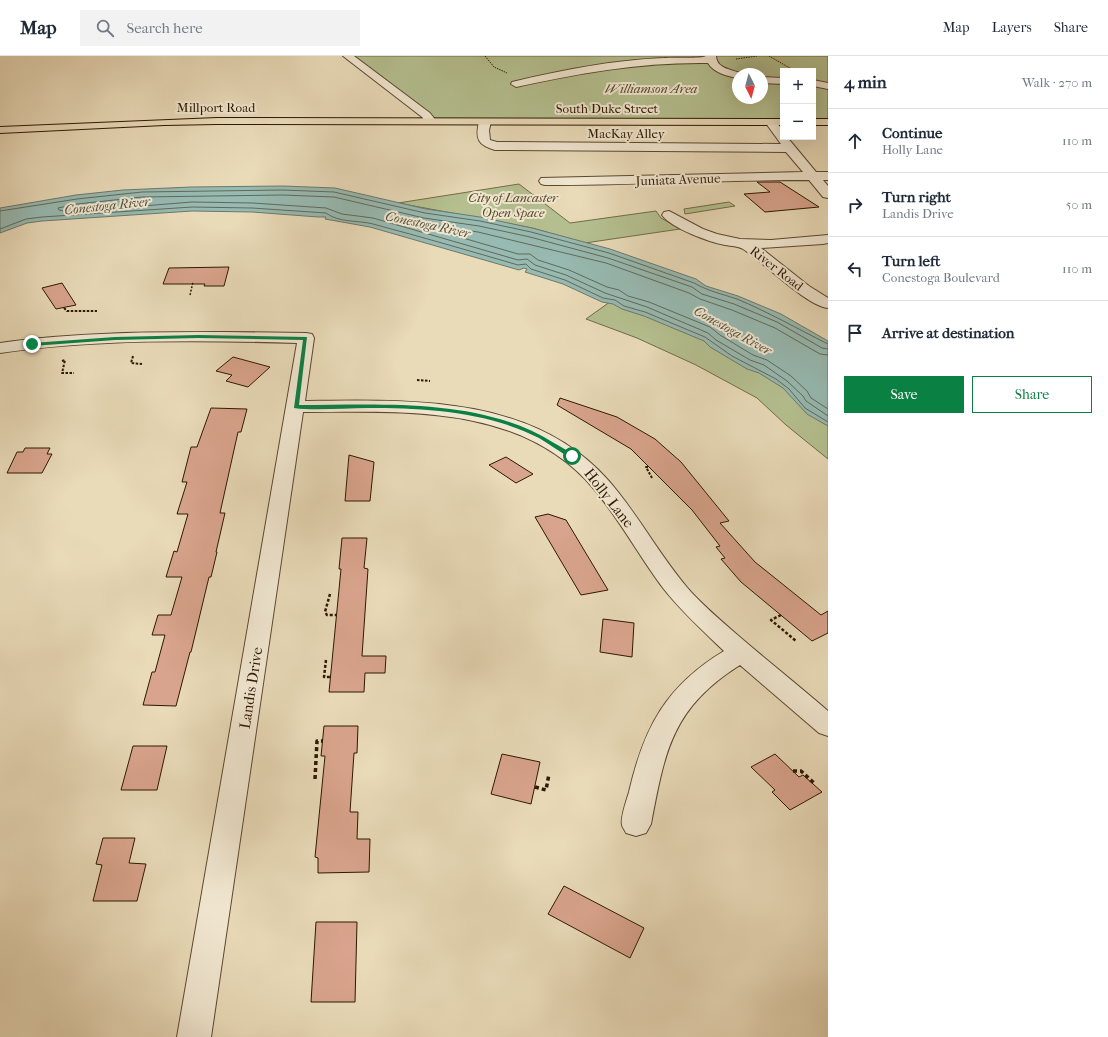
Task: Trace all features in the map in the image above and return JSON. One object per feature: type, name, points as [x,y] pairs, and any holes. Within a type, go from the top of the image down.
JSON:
[{"type":"main road","name":"Millport Road","points":[[0,130],[202,121],[432,122]]},
{"type":"main road","name":"South Duke Street","points":[[432,122],[777,122]]},
{"type":"main road","points":[[816,122],[828,122]]},
{"type":"street","points":[[348,56],[426,115],[432,122]]},
{"type":"street","points":[[514,79],[529,81],[619,64],[711,58],[719,68],[732,73]]},
{"type":"street","points":[[768,80],[780,81]]},
{"type":"street","points":[[816,84],[828,86]]},
{"type":"street","name":"MacKay Alley","points":[[485,122],[483,130],[485,142],[495,146],[789,148]]},
{"type":"street","points":[[777,122],[789,148],[828,194]]},
{"type":"street","name":"Juniata Avenue","points":[[545,181],[628,181],[811,175],[828,176]]},
{"type":"street","points":[[669,215],[704,235],[729,242],[747,244],[811,242],[828,239]]},
{"type":"street","name":"River Road","points":[[747,244],[804,289],[827,304]]},
{"type":"street","name":"Landis Drive","points":[[0,348],[32,344],[158,337],[252,336],[306,338],[194,1037]]},
{"type":"street","name":"Holly Lane","points":[[296,407],[436,408],[465,412],[493,419],[519,427],[542,437],[583,465],[600,483],[682,596],[741,652],[828,726]]},
{"type":"street","points":[[636,824],[652,752],[664,723],[681,698],[708,674],[741,652]]},
{"type":"path","points":[[485,56],[494,66],[514,79]]},
{"type":"path","points":[[769,56],[790,68]]},
{"type":"path","points":[[190,295],[194,282]]},
{"type":"path","points":[[64,308],[67,311],[96,311]]},
{"type":"path","points":[[133,356],[131,363],[142,364]]},
{"type":"path","points":[[62,361],[65,360],[62,373],[74,373]]},
{"type":"path","points":[[417,380],[430,381]]},
{"type":"path","points":[[648,467],[646,470],[652,478]]},
{"type":"path","points":[[330,594],[325,612],[327,615],[337,615]]},
{"type":"path","points":[[781,615],[771,620],[796,641]]},
{"type":"path","points":[[326,660],[324,677],[331,677]]},
{"type":"path","points":[[315,779],[317,742],[323,741]]},
{"type":"path","points":[[793,771],[801,771],[815,784]]},
{"type":"path","points":[[535,787],[546,790],[549,774]]},
{"type":"green space","name":"Williamson Area","points":[[353,56],[828,56],[828,120],[816,120],[816,68],[780,68],[780,120],[437,120]]},
{"type":"green space","name":"City of Lancaster Open Space","points":[[519,184],[570,223],[656,211],[661,218],[680,229],[585,243],[532,228],[398,203]]},
{"type":"green space","points":[[729,202],[735,206],[685,214],[684,209]]},
{"type":"green space","points":[[621,294],[828,389],[828,459],[786,425],[757,398],[696,365],[637,338],[586,319]]},
{"type":"water","name":"Conestoga River","points":[[283,186],[335,188],[426,209],[480,217],[532,228],[610,249],[696,279],[706,286],[738,296],[781,314],[828,341],[828,426],[807,414],[783,388],[759,373],[747,369],[710,347],[704,341],[644,316],[622,309],[613,304],[602,302],[563,284],[525,272],[527,269],[524,268],[519,270],[370,227],[325,219],[326,217],[252,212],[192,211],[42,221],[27,223],[0,233],[0,208],[76,195],[123,190],[191,187]]},
{"type":"building","points":[[757,182],[780,182],[819,207],[765,212],[744,194],[770,192]]},
{"type":"building","points":[[229,267],[224,286],[204,286],[205,284],[163,284],[169,268]]},
{"type":"building","points":[[62,283],[76,305],[56,309],[42,288]]},
{"type":"building","points":[[233,357],[270,367],[248,387],[226,381],[232,375],[216,371]]},
{"type":"building","points":[[560,398],[617,417],[655,439],[681,462],[729,521],[720,523],[755,562],[821,615],[828,611],[828,633],[812,641],[741,582],[721,559],[725,558],[716,547],[720,546],[692,510],[631,449],[557,405]]},
{"type":"building","points":[[211,408],[247,409],[241,432],[238,432],[220,513],[225,513],[217,552],[211,577],[209,577],[176,706],[143,705],[152,672],[155,672],[165,635],[152,635],[158,615],[171,615],[182,577],[166,577],[174,551],[177,552],[188,514],[177,514],[187,482],[182,482],[191,447],[197,447]]},
{"type":"building","points":[[25,448],[50,448],[47,454],[52,454],[42,473],[7,473],[17,452],[23,452]]},
{"type":"building","points":[[349,455],[374,462],[370,501],[345,501]]},
{"type":"building","points":[[506,457],[533,474],[516,483],[489,465]]},
{"type":"building","points":[[548,514],[566,520],[608,590],[581,595],[535,517]]},
{"type":"building","points":[[342,538],[367,538],[364,568],[368,569],[362,656],[386,656],[385,673],[365,673],[364,692],[329,692],[341,569],[339,569]]},
{"type":"building","points":[[603,619],[634,623],[632,657],[600,652]]},
{"type":"building","points":[[324,726],[358,726],[357,753],[354,753],[350,812],[358,812],[357,839],[370,839],[369,872],[318,873],[318,858],[315,857],[325,756],[321,756]]},
{"type":"building","points":[[133,746],[167,746],[157,790],[121,790]]},
{"type":"building","points":[[502,754],[540,762],[531,804],[491,794]]},
{"type":"building","points":[[775,754],[799,777],[803,775],[822,792],[790,810],[772,792],[775,790],[751,767]]},
{"type":"building","points":[[103,838],[135,838],[129,863],[146,864],[137,901],[93,901],[102,865],[96,864]]},
{"type":"building","points":[[564,886],[644,928],[630,958],[548,914]]},
{"type":"building","points":[[316,922],[357,922],[355,1002],[311,1002]]},
{"type":"route","points":[[32,344],[198,336],[306,338],[296,407],[436,408],[465,412],[519,427],[542,437],[572,456]]}]
